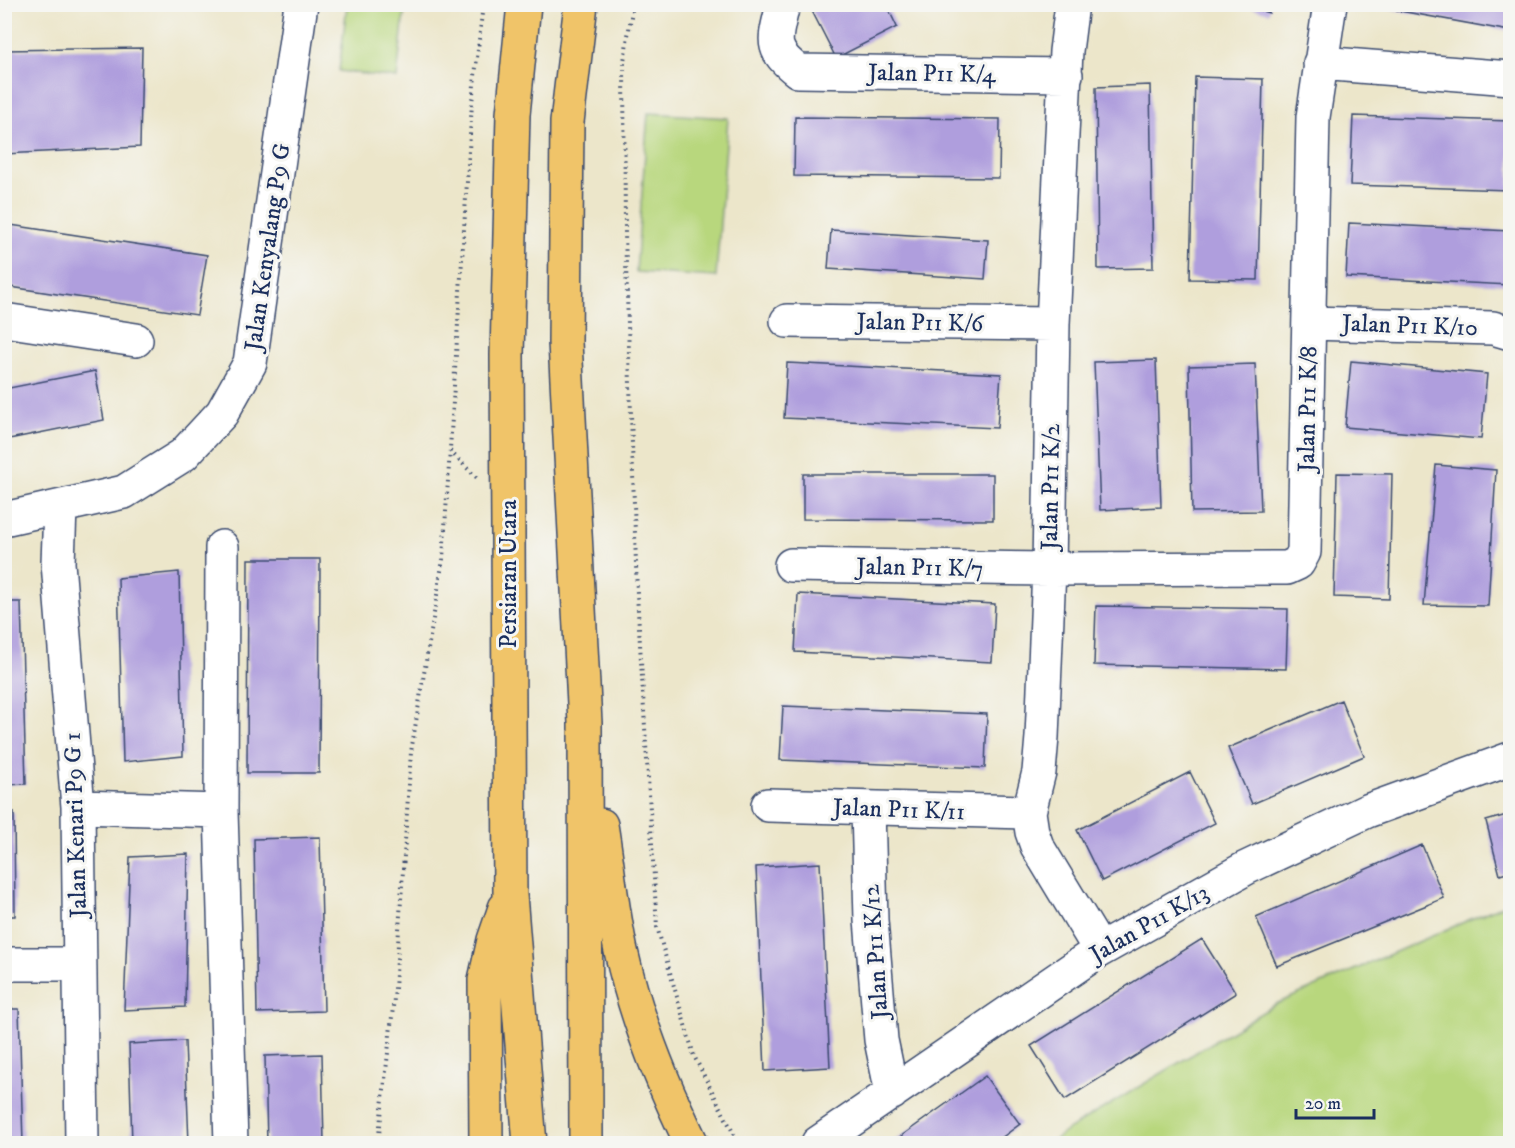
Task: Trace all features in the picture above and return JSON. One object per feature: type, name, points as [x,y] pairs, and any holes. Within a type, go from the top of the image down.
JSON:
[{"type":"main road","name":"Persiaran Utara","points":[[524,4],[513,114],[507,355],[510,895],[530,1143]]},
{"type":"main road","points":[[581,4],[567,122],[565,342],[585,723],[586,1143]]},
{"type":"main road","points":[[585,723],[621,951],[638,1013],[669,1096],[692,1143]]},
{"type":"main road","points":[[486,1143],[485,980],[494,940],[510,895]]},
{"type":"street","name":"Jalan Kenyalang P9 G","points":[[4,519],[124,492],[183,455],[222,414],[250,363],[301,4]]},
{"type":"street","name":"Jalan P11 K/4","points":[[783,4],[775,44],[784,60],[798,71],[1066,75]]},
{"type":"street","name":"Jalan P11 K/2","points":[[1072,4],[1066,51],[1053,324],[1049,569],[1042,736],[1038,772],[1029,812],[1037,846],[1100,950]]},
{"type":"street","name":"Jalan P11 K/8","points":[[1049,569],[1287,568],[1298,563],[1304,552],[1313,117],[1330,4]]},
{"type":"street","points":[[1320,63],[1510,78]]},
{"type":"street","points":[[4,320],[136,340]]},
{"type":"street","name":"Jalan P11 K/6","points":[[787,321],[1053,324]]},
{"type":"street","name":"Jalan P11 K/10","points":[[1309,323],[1493,327],[1510,333]]},
{"type":"street","name":"Jalan Kenari P9 G 1","points":[[60,508],[58,564],[78,807],[82,1143]]},
{"type":"street","points":[[222,547],[221,811],[231,1143]]},
{"type":"street","name":"Jalan P11 K/7","points":[[791,565],[1049,569]]},
{"type":"street","name":"Jalan P11 K/13","points":[[818,1143],[1100,950],[1246,868],[1357,816],[1510,759]]},
{"type":"street","name":"Jalan P11 K/11","points":[[768,805],[1029,812]]},
{"type":"street","points":[[78,807],[221,811]]},
{"type":"street","name":"Jalan P11 K/12","points":[[868,809],[871,920],[881,1040],[891,1093]]},
{"type":"street","points":[[4,964],[79,964]]},
{"type":"path","points":[[378,1143],[395,988],[411,752],[443,559],[472,104],[483,4]]},
{"type":"path","points":[[633,4],[624,61],[625,246],[637,594],[657,927],[694,1056],[739,1143]]},
{"type":"green space","points":[[347,5],[405,5],[397,78],[339,71]]},
{"type":"green space","points":[[648,113],[728,118],[716,277],[636,272]]},
{"type":"green space","points":[[1510,902],[1510,1143],[1050,1143],[1069,1129],[1276,1004]]},
{"type":"building","points":[[819,4],[886,4],[897,27],[836,58],[811,9]]},
{"type":"building","points":[[1238,4],[1271,4],[1269,13]]},
{"type":"building","points":[[1373,4],[1510,4],[1510,31],[1373,6]]},
{"type":"building","points":[[142,48],[140,147],[4,154],[4,50]]},
{"type":"building","points":[[1195,77],[1263,79],[1258,280],[1190,279]]},
{"type":"building","points":[[1150,85],[1153,268],[1098,269],[1096,87]]},
{"type":"building","points":[[1353,116],[1510,121],[1510,190],[1350,185]]},
{"type":"building","points":[[795,117],[1000,119],[999,178],[794,176]]},
{"type":"building","points":[[1349,223],[1510,231],[1510,285],[1346,277]]},
{"type":"building","points":[[4,224],[207,255],[197,315],[4,286]]},
{"type":"building","points":[[831,230],[988,240],[985,279],[828,269]]},
{"type":"building","points":[[1156,360],[1161,507],[1100,510],[1094,362]]},
{"type":"building","points":[[1351,361],[1487,374],[1481,439],[1345,427]]},
{"type":"building","points":[[787,363],[1001,374],[997,428],[784,418]]},
{"type":"building","points":[[1255,364],[1261,511],[1192,512],[1189,366]]},
{"type":"building","points":[[95,371],[104,420],[4,440],[4,389]]},
{"type":"building","points":[[1436,465],[1496,470],[1488,606],[1424,605]]},
{"type":"building","points":[[1337,473],[1392,474],[1389,599],[1334,597]]},
{"type":"building","points":[[803,474],[993,474],[993,520],[803,519]]},
{"type":"building","points":[[248,559],[320,559],[319,773],[247,773]]},
{"type":"building","points":[[179,572],[183,756],[123,762],[118,578]]},
{"type":"building","points":[[798,594],[995,604],[992,662],[795,652]]},
{"type":"building","points":[[4,602],[21,602],[26,784],[4,785]]},
{"type":"building","points":[[1096,606],[1288,609],[1286,669],[1094,665]]},
{"type":"building","points":[[1341,700],[1364,756],[1252,804],[1228,748]]},
{"type":"building","points":[[783,706],[987,714],[985,768],[780,760]]},
{"type":"building","points":[[1190,772],[1215,823],[1102,881],[1077,830]]},
{"type":"building","points":[[4,812],[14,812],[15,916],[4,916]]},
{"type":"building","points":[[1510,814],[1510,872],[1500,875],[1486,821]]},
{"type":"building","points":[[320,837],[324,1011],[257,1013],[254,839]]},
{"type":"building","points":[[1422,845],[1444,898],[1277,966],[1256,917]]},
{"type":"building","points":[[188,854],[185,1007],[124,1010],[130,857]]},
{"type":"building","points":[[820,863],[830,1067],[765,1071],[756,867]]},
{"type":"building","points":[[1202,939],[1236,993],[1065,1100],[1031,1046]]},
{"type":"building","points":[[4,1009],[19,1009],[23,1144],[4,1144]]},
{"type":"building","points":[[185,1041],[189,1144],[132,1144],[129,1044]]},
{"type":"building","points":[[322,1054],[324,1144],[267,1144],[265,1056]]},
{"type":"building","points":[[985,1076],[1020,1124],[993,1144],[890,1144]]}]
